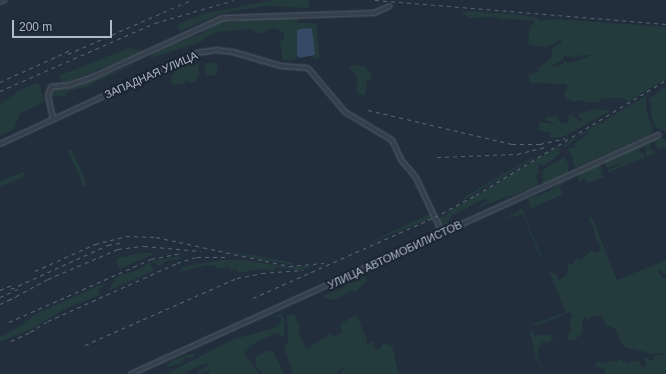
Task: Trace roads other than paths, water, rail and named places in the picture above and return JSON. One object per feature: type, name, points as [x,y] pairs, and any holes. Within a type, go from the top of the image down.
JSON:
[{"type":"street","points":[[0,2],[5,0]]},
{"type":"street","points":[[53,119],[48,95],[51,87],[70,85],[93,77],[223,18],[374,13],[390,6]]},
{"type":"street","name":"ЗАПАДНАЯ УЛИЦА","points":[[0,144],[205,51],[234,52],[280,65],[308,68],[345,112],[392,140],[402,161],[416,176],[442,232]]},
{"type":"street","name":"УЛИЦА АВТОМОБИЛИСТОВ","points":[[131,374],[658,135]]},
{"type":"water","points":[[307,28],[312,29],[315,55],[299,58],[297,55],[297,30]]},
{"type":"railway","points":[[68,54],[191,0]]},
{"type":"railway","points":[[0,91],[155,23],[234,0]]},
{"type":"railway","points":[[375,0],[666,24]]},
{"type":"railway","points":[[0,82],[73,49]]},
{"type":"railway","points":[[253,298],[435,217],[476,195],[666,80]]},
{"type":"railway","points":[[368,110],[512,144],[540,144],[565,138]]},
{"type":"railway","points":[[437,157],[517,154],[545,147]]},
{"type":"railway","points":[[35,271],[95,244],[126,236],[156,237],[289,266],[324,263]]},
{"type":"railway","points":[[11,289],[108,245],[123,242]]},
{"type":"railway","points":[[9,300],[48,279],[118,249],[144,246],[201,251]]},
{"type":"railway","points":[[9,322],[151,259],[181,253]]},
{"type":"railway","points":[[30,332],[48,321],[177,263],[197,257],[227,257]]},
{"type":"railway","points":[[85,345],[237,278],[262,273],[303,270]]},
{"type":"railway","points":[[0,290],[15,284]]},
{"type":"railway","points":[[0,297],[18,289]]},
{"type":"railway","points":[[0,304],[15,297]]},
{"type":"railway","points":[[11,341],[35,330]]}]
